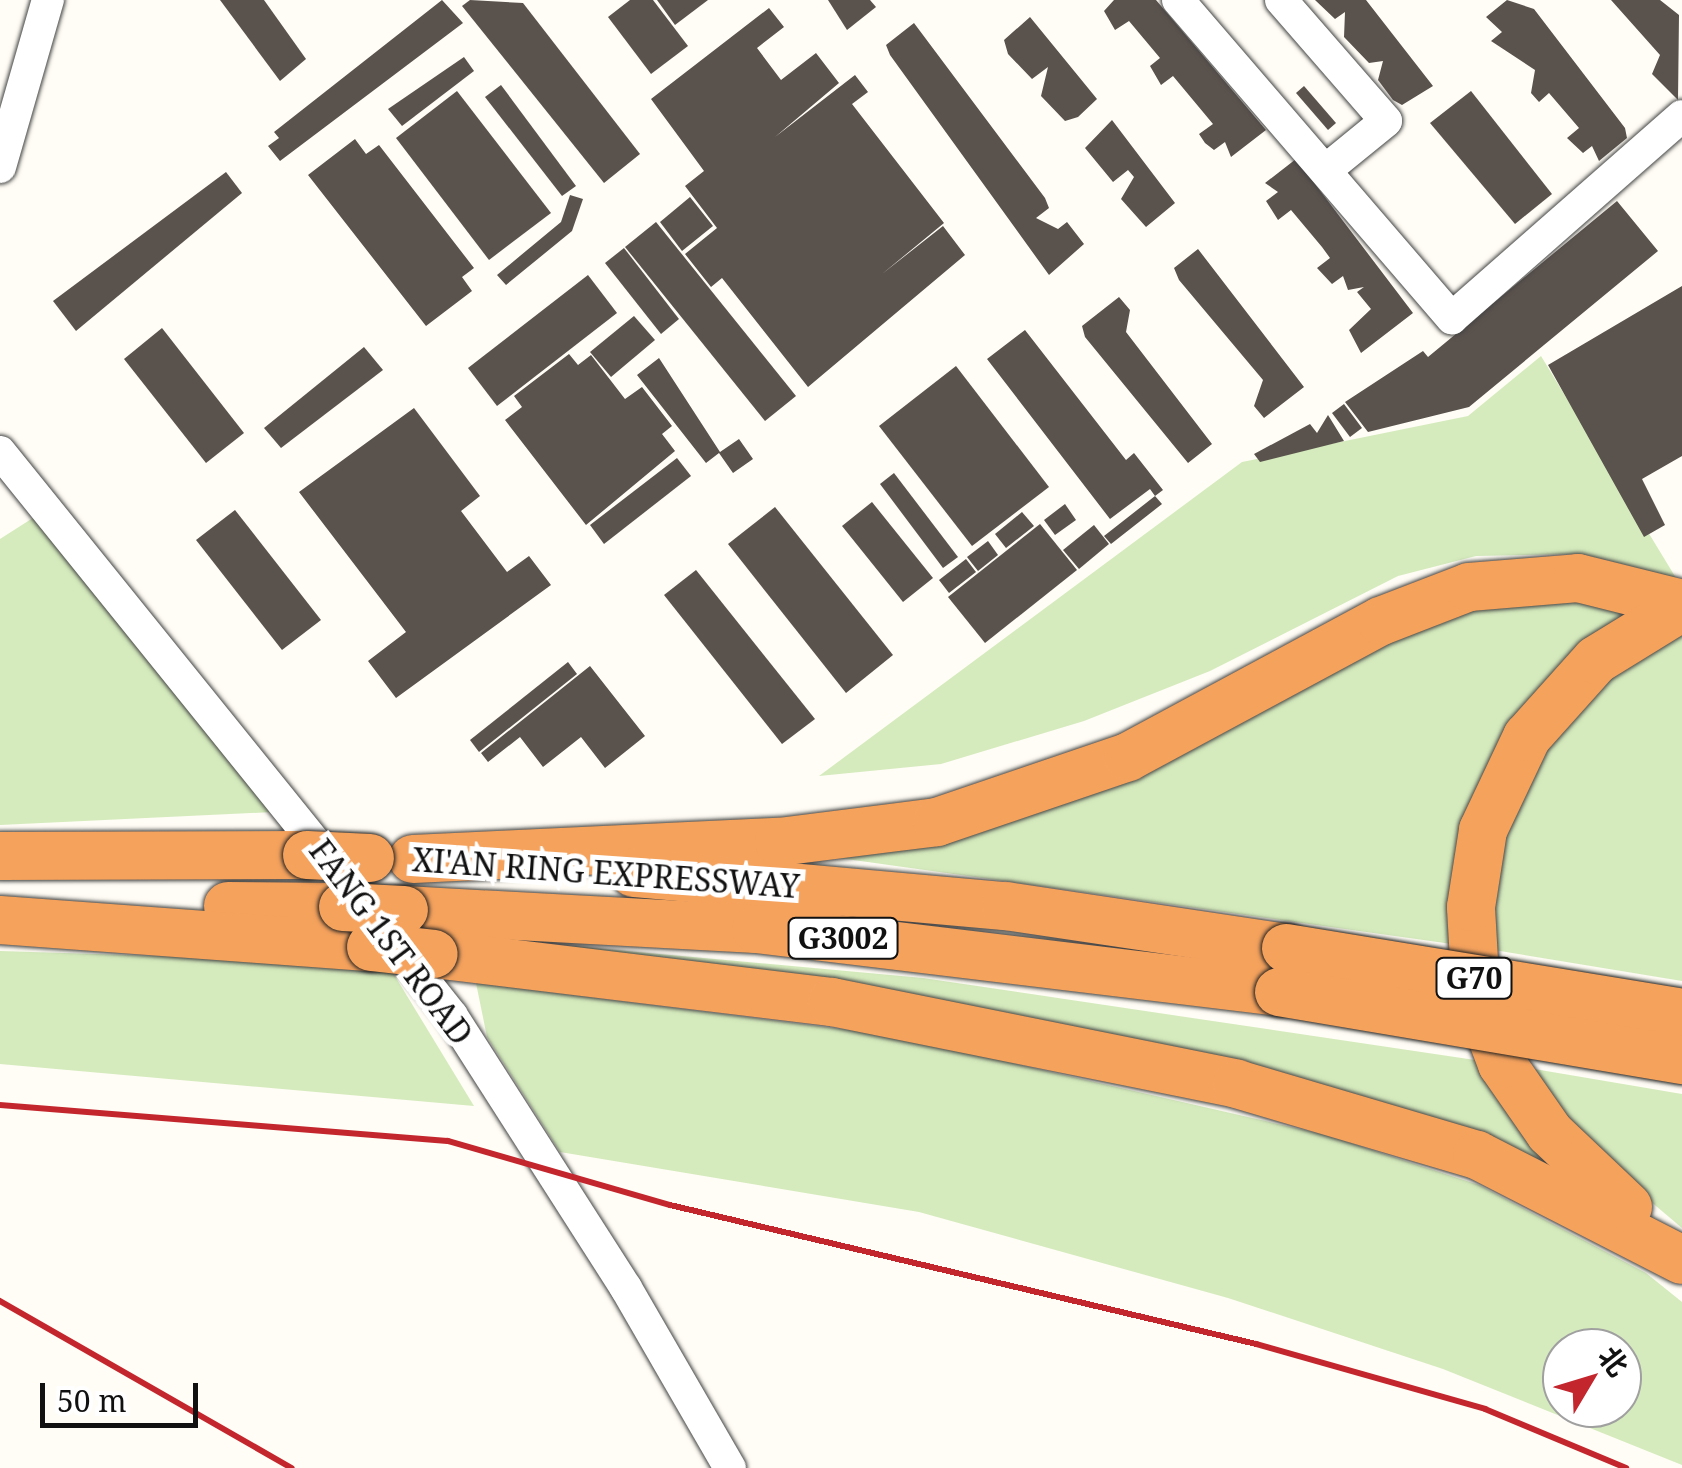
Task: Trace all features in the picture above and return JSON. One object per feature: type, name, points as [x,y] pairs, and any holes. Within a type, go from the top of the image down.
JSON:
[{"type":"highway","points":[[392,858],[779,842],[937,822],[1100,770],[1381,621],[1469,587],[1578,578],[1682,605]]},
{"type":"highway","name":"G70","points":[[1682,605],[1596,660],[1538,720],[1490,810],[1472,893],[1473,970],[1491,1039],[1530,1109],[1682,1259]]},
{"type":"highway","name":"XI'AN RING EXPRESSWAY","points":[[0,856],[392,858],[1006,906],[1682,1060]]},
{"type":"highway","name":"XI'AN RING EXPRESSWAY","points":[[0,907],[343,906],[756,929],[1282,970],[1682,1013]]},
{"type":"highway","points":[[0,920],[371,947],[832,1002],[1237,1084],[1477,1156],[1682,1259]]},
{"type":"street","points":[[0,167],[48,0]]},
{"type":"street","points":[[1178,0],[1452,318],[1682,116]]},
{"type":"street","points":[[1281,0],[1386,122],[1326,170]]},
{"type":"street","points":[[0,503],[7,461]]},
{"type":"street","name":"FANG 1ST ROAD","points":[[7,461],[452,1016],[730,1468]]},
{"type":"green space","points":[[1541,356],[1676,578],[1582,554],[1476,556],[1398,576],[1210,671],[1084,721],[941,764],[819,776],[1242,462],[1468,416]]},
{"type":"green space","points":[[36,516],[273,812],[0,825],[0,539]]},
{"type":"green space","points":[[1529,595],[1644,608],[1578,652],[1459,945],[839,858],[1390,631]]},
{"type":"green space","points":[[1682,621],[1682,981],[1488,949],[1482,888],[1547,726]]},
{"type":"green space","points":[[572,946],[923,978],[1475,1060],[1556,1165],[570,955]]},
{"type":"green space","points":[[0,951],[387,963],[474,1106],[0,1064]]},
{"type":"green space","points":[[476,983],[890,1035],[1326,1135],[1479,1185],[1646,1273],[1682,1302],[1682,1465],[1590,1428],[1642,1428],[1642,1328],[1542,1328],[1542,1409],[1443,1369],[1228,1298],[919,1212],[560,1152],[487,1037]]},
{"type":"green space","points":[[1523,1067],[1682,1094],[1682,1228],[1591,1151]]},
{"type":"building","points":[[220,0],[264,0],[306,59],[280,81]]},
{"type":"building","points":[[442,0],[463,23],[280,161],[268,146],[279,138],[274,132]]},
{"type":"building","points":[[470,0],[523,3],[640,154],[604,183],[462,6]]},
{"type":"building","points":[[630,0],[653,0],[688,46],[651,74],[608,17]]},
{"type":"building","points":[[657,0],[708,0],[675,25]]},
{"type":"building","points":[[828,0],[870,0],[876,7],[847,30]]},
{"type":"building","points":[[1114,0],[1156,0],[1266,130],[1231,157],[1225,142],[1214,150],[1205,143],[1199,134],[1213,124],[1173,76],[1161,85],[1150,66],[1160,58],[1129,21],[1115,30],[1104,11]]},
{"type":"building","points":[[1315,0],[1366,0],[1433,86],[1402,105],[1393,100],[1378,80],[1383,61],[1369,63],[1344,37],[1345,12],[1335,19]]},
{"type":"building","points":[[1507,0],[1534,9],[1625,128],[1627,138],[1599,161],[1592,146],[1583,153],[1567,138],[1579,128],[1549,93],[1539,102],[1531,93],[1535,70],[1491,41],[1502,32],[1486,17]]},
{"type":"building","points":[[1611,0],[1660,0],[1679,15],[1678,100],[1652,74],[1660,55]]},
{"type":"building","points":[[769,8],[784,27],[757,48],[781,80],[816,53],[839,83],[775,137],[855,75],[868,92],[852,104],[944,223],[882,274],[943,226],[965,255],[808,387],[722,278],[711,287],[685,254],[717,228],[685,186],[704,171],[651,99]]},
{"type":"building","points":[[1030,17],[1097,99],[1078,117],[1065,121],[1041,96],[1048,67],[1032,79],[1008,54],[1004,40]]},
{"type":"building","points":[[914,23],[1045,198],[1049,208],[1036,218],[1058,229],[1067,222],[1084,244],[1049,275],[890,55],[886,45]]},
{"type":"building","points":[[464,57],[474,71],[402,126],[388,109]]},
{"type":"building","points":[[501,85],[576,186],[562,196],[485,97]]},
{"type":"building","points":[[1304,86],[1336,123],[1328,130],[1296,93]]},
{"type":"building","points":[[457,91],[551,213],[489,260],[396,138]]},
{"type":"building","points":[[1471,91],[1552,194],[1515,224],[1430,123]]},
{"type":"building","points":[[1112,120],[1175,203],[1146,227],[1121,199],[1134,177],[1128,170],[1113,182],[1085,148]]},
{"type":"building","points":[[355,139],[366,154],[379,145],[474,268],[462,277],[472,291],[426,326],[308,175]]},
{"type":"building","points":[[1296,159],[1413,313],[1361,353],[1349,330],[1371,309],[1357,292],[1364,287],[1348,290],[1343,276],[1332,284],[1317,268],[1330,258],[1322,247],[1291,210],[1278,220],[1266,201],[1278,192],[1265,183]]},
{"type":"building","points":[[226,172],[242,193],[76,331],[53,301]]},
{"type":"building","points":[[570,195],[583,199],[572,231],[506,285],[497,275],[561,222]]},
{"type":"building","points":[[690,197],[713,226],[682,251],[660,222]]},
{"type":"building","points":[[1617,201],[1658,251],[1469,407],[1368,432],[1345,402],[1423,351],[1428,357]]},
{"type":"building","points":[[656,222],[796,396],[765,421],[625,247]]},
{"type":"building","points":[[624,248],[679,319],[661,334],[605,263]]},
{"type":"building","points":[[1198,249],[1304,387],[1264,418],[1254,406],[1263,380],[1179,280],[1174,268]]},
{"type":"building","points":[[588,275],[617,313],[497,406],[468,368]]},
{"type":"building","points":[[1682,286],[1682,456],[1642,479],[1665,525],[1644,537],[1548,365]]},
{"type":"building","points":[[1119,297],[1130,310],[1126,332],[1212,444],[1188,463],[1085,337],[1082,326]]},
{"type":"building","points":[[634,316],[655,340],[611,377],[590,352]]},
{"type":"building","points":[[162,328],[244,433],[206,463],[124,359]]},
{"type":"building","points":[[1025,330],[1126,460],[1134,453],[1163,490],[1155,496],[1150,489],[1110,519],[987,359]]},
{"type":"building","points":[[364,347],[383,370],[281,448],[264,428]]},
{"type":"building","points":[[569,354],[578,365],[591,355],[625,399],[642,387],[672,426],[662,434],[675,451],[586,525],[505,420],[522,407],[514,396]]},
{"type":"building","points":[[659,358],[720,452],[739,439],[753,459],[733,473],[719,453],[706,463],[637,375]]},
{"type":"building","points":[[956,366],[1049,487],[972,546],[879,426]]},
{"type":"building","points":[[1344,404],[1362,428],[1350,437],[1332,413]]},
{"type":"building","points":[[414,408],[480,496],[461,511],[507,572],[529,556],[551,585],[396,698],[368,661],[406,632],[299,492]]},
{"type":"building","points":[[1328,415],[1344,441],[1260,462],[1254,454],[1310,424],[1317,433]]},
{"type":"building","points":[[677,458],[691,476],[604,544],[590,525]]},
{"type":"building","points":[[894,473],[958,557],[943,568],[880,484]]},
{"type":"building","points":[[1155,496],[1162,504],[1111,544],[1104,536]]},
{"type":"building","points":[[872,502],[933,578],[903,602],[842,526]]},
{"type":"building","points":[[1065,504],[1076,520],[1055,535],[1044,520]]},
{"type":"building","points":[[775,507],[893,655],[846,693],[728,544]]},
{"type":"building","points":[[235,510],[321,620],[282,650],[196,540]]},
{"type":"building","points":[[1022,512],[1034,526],[1006,548],[995,534]]},
{"type":"building","points":[[1040,524],[1077,570],[985,643],[948,597]]},
{"type":"building","points":[[1094,525],[1109,544],[1079,569],[1063,550]]},
{"type":"building","points":[[988,541],[998,555],[978,571],[967,557]]},
{"type":"building","points":[[966,559],[976,572],[949,593],[939,580]]},
{"type":"building","points":[[696,570],[815,719],[782,744],[664,595]]},
{"type":"building","points":[[568,662],[577,674],[479,752],[470,740]]},
{"type":"building","points":[[590,666],[645,736],[605,768],[581,737],[543,767],[520,737],[488,762],[481,753]]},
{"type":"railway","points":[[0,1105],[448,1141],[670,1205],[1256,1344],[1485,1409],[1626,1468]]},
{"type":"railway","points":[[0,1301],[292,1468]]}]
